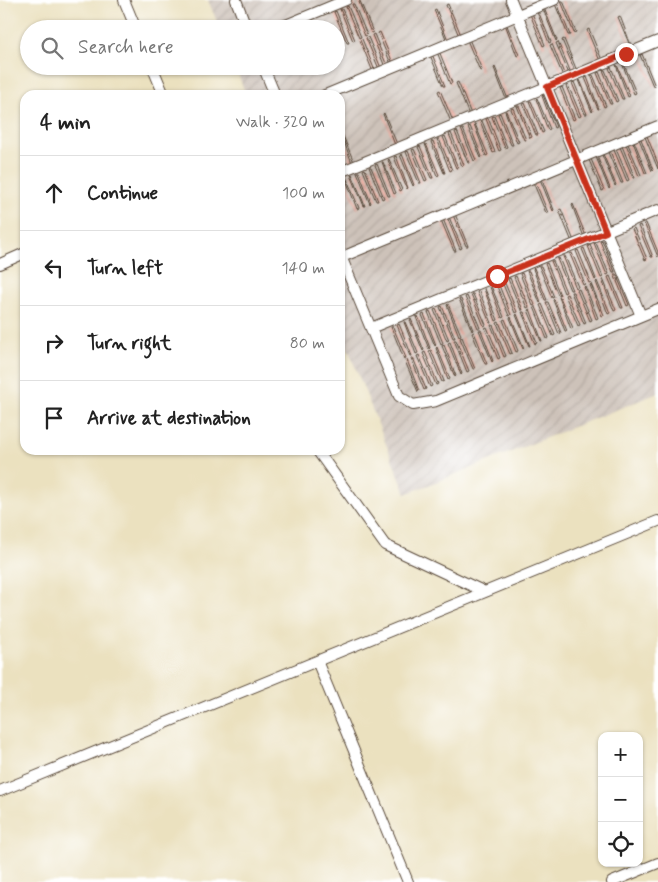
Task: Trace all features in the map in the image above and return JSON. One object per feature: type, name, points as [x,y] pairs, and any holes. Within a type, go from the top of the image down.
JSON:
[{"type":"lane","points":[[124,0],[132,20]]},
{"type":"lane","points":[[236,0],[244,20]]},
{"type":"lane","points":[[298,20],[346,0]]},
{"type":"lane","points":[[511,0],[641,316]]},
{"type":"lane","points":[[337,90],[554,0]]},
{"type":"lane","points":[[345,170],[658,41]]},
{"type":"lane","points":[[156,75],[162,90]]},
{"type":"lane","points":[[267,75],[273,90]]},
{"type":"lane","points":[[345,254],[658,126]]},
{"type":"lane","points":[[371,328],[658,210]]},
{"type":"lane","points":[[0,264],[20,255]]},
{"type":"lane","points":[[345,266],[399,396],[413,405],[436,401],[658,309]]},
{"type":"lane","points":[[321,455],[385,545],[485,592]]},
{"type":"lane","points":[[0,791],[658,521]]},
{"type":"lane","points":[[317,661],[408,882]]},
{"type":"lane","points":[[612,882],[658,863]]},
{"type":"shaded area","points":[[208,0],[658,0],[658,393],[406,494],[345,342],[345,90],[244,90],[238,75],[345,75],[345,20],[216,20]]},
{"type":"building","points":[[561,1],[563,1],[576,32],[574,33]]},
{"type":"building","points":[[359,2],[373,32],[371,33]]},
{"type":"building","points":[[557,3],[570,35],[568,35],[555,4]]},
{"type":"building","points":[[352,4],[354,4],[367,35],[365,36]]},
{"type":"building","points":[[448,4],[461,35],[459,36],[446,5]]},
{"type":"building","points":[[348,6],[361,37],[359,38],[346,7]]},
{"type":"building","points":[[340,9],[342,9],[355,40],[353,41],[345,20]]},
{"type":"building","points":[[436,9],[448,40],[447,41],[434,10]]},
{"type":"building","points":[[543,9],[557,40],[556,41]]},
{"type":"building","points":[[336,11],[340,20],[337,20],[334,12]]},
{"type":"building","points":[[537,12],[551,42],[549,43]]},
{"type":"building","points":[[532,13],[545,45],[543,46],[530,14]]},
{"type":"building","points":[[620,16],[632,48],[618,17]]},
{"type":"building","points":[[505,24],[519,55],[517,56]]},
{"type":"building","points":[[589,29],[602,60],[600,61],[587,30]]},
{"type":"building","points":[[380,32],[393,63],[391,64],[378,33]]},
{"type":"building","points":[[374,34],[387,66],[385,67],[372,35]]},
{"type":"building","points":[[368,37],[381,68],[379,69],[366,38]]},
{"type":"building","points":[[362,39],[375,71],[373,72],[360,40]]},
{"type":"building","points":[[469,39],[482,70],[480,71],[467,40]]},
{"type":"building","points":[[564,39],[577,71],[575,71],[562,40]]},
{"type":"building","points":[[558,42],[571,73],[569,74],[556,43]]},
{"type":"building","points":[[552,44],[565,76],[563,76],[550,45]]},
{"type":"building","points":[[439,51],[452,83],[450,84],[437,52]]},
{"type":"building","points":[[432,54],[445,86],[443,86],[430,55]]},
{"type":"building","points":[[642,54],[655,86],[653,86],[640,55]]},
{"type":"building","points":[[622,63],[636,93],[634,94]]},
{"type":"building","points":[[616,65],[630,96],[628,97]]},
{"type":"building","points":[[495,67],[508,99],[506,99]]},
{"type":"building","points":[[611,67],[624,99],[622,99],[609,68]]},
{"type":"building","points":[[603,70],[605,70],[618,101],[616,102]]},
{"type":"building","points":[[599,72],[612,104],[610,104],[597,73]]},
{"type":"building","points":[[591,75],[593,75],[606,106],[604,107]]},
{"type":"building","points":[[587,77],[599,109],[585,78]]},
{"type":"building","points":[[579,80],[593,111],[592,112]]},
{"type":"building","points":[[458,82],[471,114],[469,115],[456,83]]},
{"type":"building","points":[[574,82],[587,114],[585,114],[572,83]]},
{"type":"building","points":[[568,85],[581,116],[579,117],[566,86]]},
{"type":"building","points":[[562,87],[575,119],[573,120],[560,88]]},
{"type":"building","points":[[440,90],[453,121],[451,122],[438,91]]},
{"type":"building","points":[[542,96],[556,127],[554,128]]},
{"type":"building","points":[[536,99],[550,129],[548,130]]},
{"type":"building","points":[[529,101],[531,101],[544,132],[542,133]]},
{"type":"building","points":[[525,103],[538,135],[536,135],[523,104]]},
{"type":"building","points":[[517,106],[519,106],[532,137],[530,138]]},
{"type":"building","points":[[513,108],[526,140],[524,140],[511,109]]},
{"type":"building","points":[[505,111],[519,142],[517,143]]},
{"type":"building","points":[[500,113],[513,145],[511,145],[498,114]]},
{"type":"building","points":[[383,114],[397,144],[395,145]]},
{"type":"building","points":[[494,116],[507,147],[505,148],[492,117]]},
{"type":"building","points":[[488,118],[501,150],[499,151],[486,119]]},
{"type":"building","points":[[480,121],[482,121],[495,152],[493,153]]},
{"type":"building","points":[[474,124],[488,155],[486,156]]},
{"type":"building","points":[[470,126],[482,157],[481,158],[468,127]]},
{"type":"building","points":[[461,129],[463,129],[476,160],[474,161]]},
{"type":"building","points":[[457,131],[470,163],[468,163],[455,132]]},
{"type":"building","points":[[451,133],[464,165],[462,166],[449,134]]},
{"type":"building","points":[[445,136],[458,168],[456,168],[443,137]]},
{"type":"building","points":[[647,136],[658,164],[658,169],[645,137]]},
{"type":"building","points":[[437,139],[439,139],[452,170],[450,171]]},
{"type":"building","points":[[639,139],[641,139],[652,171]]},
{"type":"building","points":[[345,141],[354,162],[352,163],[345,144]]},
{"type":"building","points":[[433,141],[445,173],[431,142]]},
{"type":"building","points":[[634,141],[647,173],[645,173]]},
{"type":"building","points":[[425,144],[439,175],[437,176]]},
{"type":"building","points":[[626,144],[628,144],[641,175],[639,176]]},
{"type":"building","points":[[420,146],[433,178],[431,178],[418,147]]},
{"type":"building","points":[[622,146],[635,178],[633,178],[620,147]]},
{"type":"building","points":[[414,149],[427,180],[425,181],[412,150]]},
{"type":"building","points":[[616,149],[629,180],[627,181],[614,150]]},
{"type":"building","points":[[408,151],[421,183],[419,183],[406,152]]},
{"type":"building","points":[[610,151],[623,183],[621,183],[608,152]]},
{"type":"building","points":[[402,154],[414,185],[413,186],[400,155]]},
{"type":"building","points":[[602,155],[616,185],[615,186]]},
{"type":"building","points":[[396,156],[408,188],[407,189],[394,157]]},
{"type":"building","points":[[596,157],[610,188],[609,189]]},
{"type":"building","points":[[591,159],[604,190],[602,191],[589,160]]},
{"type":"building","points":[[388,160],[402,190],[400,191]]},
{"type":"building","points":[[382,162],[396,193],[394,194]]},
{"type":"building","points":[[377,164],[390,196],[388,196],[375,165]]},
{"type":"building","points":[[369,167],[371,167],[384,198],[382,199]]},
{"type":"building","points":[[365,169],[378,201],[376,201],[363,170]]},
{"type":"building","points":[[357,172],[359,172],[370,204]]},
{"type":"building","points":[[352,174],[365,206],[351,175]]},
{"type":"building","points":[[345,177],[359,208],[357,209]]},
{"type":"building","points":[[540,179],[542,179],[553,211]]},
{"type":"building","points":[[535,181],[548,213],[546,213],[533,182]]},
{"type":"building","points":[[572,205],[586,236],[584,237]]},
{"type":"building","points":[[561,209],[574,241],[572,242],[559,210]]},
{"type":"building","points":[[455,214],[468,246],[466,246],[453,215]]},
{"type":"building","points":[[447,217],[449,217],[462,248],[460,249]]},
{"type":"building","points":[[443,219],[456,251],[454,251],[441,220]]},
{"type":"building","points":[[644,223],[646,223],[658,252],[658,257]]},
{"type":"building","points":[[640,225],[653,257],[651,257],[638,226]]},
{"type":"building","points":[[634,228],[647,259],[645,260],[632,229]]},
{"type":"building","points":[[602,240],[615,272],[613,272],[600,241]]},
{"type":"building","points":[[594,243],[596,243],[609,274],[607,275]]},
{"type":"building","points":[[590,245],[603,277],[601,278],[588,246]]},
{"type":"building","points":[[584,248],[596,279],[595,280],[582,249]]},
{"type":"building","points":[[578,250],[591,282],[589,283],[576,251]]},
{"type":"building","points":[[572,253],[585,284],[583,285],[570,254]]},
{"type":"building","points":[[563,256],[565,256],[578,287],[576,288]]},
{"type":"building","points":[[559,258],[572,290],[570,290],[557,259]]},
{"type":"building","points":[[551,261],[553,261],[566,292],[564,293]]},
{"type":"building","points":[[547,263],[560,295],[558,295],[545,264]]},
{"type":"building","points":[[539,266],[541,266],[554,297],[552,298]]},
{"type":"building","points":[[534,268],[547,300],[545,300]]},
{"type":"building","points":[[527,271],[529,271],[540,303]]},
{"type":"building","points":[[522,273],[535,305],[533,306],[520,274]]},
{"type":"building","points":[[614,274],[616,274],[629,305],[627,306]]},
{"type":"building","points":[[516,276],[529,307],[527,308],[514,277]]},
{"type":"building","points":[[610,276],[623,308],[621,308],[608,277]]},
{"type":"building","points":[[510,278],[523,310],[521,310],[508,279]]},
{"type":"building","points":[[602,280],[616,310],[614,311]]},
{"type":"building","points":[[504,281],[517,312],[515,313],[502,282]]},
{"type":"building","points":[[596,282],[610,313],[608,314]]},
{"type":"building","points":[[498,283],[511,315],[509,316],[496,284]]},
{"type":"building","points":[[590,285],[604,315],[602,316]]},
{"type":"building","points":[[490,287],[504,317],[502,318]]},
{"type":"building","points":[[584,287],[598,318],[596,319]]},
{"type":"building","points":[[484,289],[498,320],[496,321]]},
{"type":"building","points":[[579,289],[592,320],[590,321],[577,290]]},
{"type":"building","points":[[479,291],[492,323],[490,323],[477,292]]},
{"type":"building","points":[[571,292],[573,292],[586,323],[584,324]]},
{"type":"building","points":[[471,294],[473,294],[486,325],[484,326]]},
{"type":"building","points":[[567,294],[580,325],[578,326],[565,295]]},
{"type":"building","points":[[467,296],[480,328],[478,328],[465,297]]},
{"type":"building","points":[[559,297],[573,328],[571,329]]},
{"type":"building","points":[[459,299],[461,299],[472,331]]},
{"type":"building","points":[[554,299],[567,331],[565,331]]},
{"type":"building","points":[[546,302],[548,302],[561,333],[559,334]]},
{"type":"building","points":[[542,304],[555,335],[553,336],[540,305]]},
{"type":"building","points":[[447,305],[461,335],[459,336]]},
{"type":"building","points":[[442,306],[455,338],[453,338],[440,307]]},
{"type":"building","points":[[534,307],[536,307],[549,338],[547,339]]},
{"type":"building","points":[[436,309],[449,340],[447,341],[434,310]]},
{"type":"building","points":[[530,309],[542,341],[528,310]]},
{"type":"building","points":[[430,311],[443,343],[441,344],[428,312]]},
{"type":"building","points":[[522,312],[524,312],[537,343],[535,344]]},
{"type":"building","points":[[424,314],[436,345],[435,346],[422,315]]},
{"type":"building","points":[[517,314],[530,346],[516,315]]},
{"type":"building","points":[[418,316],[430,348],[429,349],[416,317]]},
{"type":"building","points":[[510,318],[524,348],[523,349]]},
{"type":"building","points":[[505,319],[518,351],[516,352],[503,320]]},
{"type":"building","points":[[410,320],[424,350],[423,351]]},
{"type":"building","points":[[404,322],[418,353],[416,354]]},
{"type":"building","points":[[499,322],[512,353],[510,354],[497,323]]},
{"type":"building","points":[[399,324],[412,356],[410,356],[397,325]]},
{"type":"building","points":[[491,325],[493,325],[506,356],[504,357]]},
{"type":"building","points":[[391,327],[393,327],[406,358],[404,359]]},
{"type":"building","points":[[487,327],[500,358],[498,359],[485,328]]},
{"type":"building","points":[[479,330],[481,330],[492,362]]},
{"type":"building","points":[[474,332],[487,364],[485,364],[472,333]]},
{"type":"building","points":[[462,337],[475,369],[473,369],[460,338]]},
{"type":"building","points":[[454,340],[456,340],[469,371],[467,372]]},
{"type":"building","points":[[450,342],[462,374],[461,375],[448,343]]},
{"type":"building","points":[[444,345],[456,376],[455,377],[442,346]]},
{"type":"building","points":[[436,348],[450,379],[448,380]]},
{"type":"building","points":[[431,350],[444,381],[442,382],[429,351]]},
{"type":"building","points":[[425,352],[438,384],[436,385],[423,353]]},
{"type":"building","points":[[419,355],[432,386],[430,387],[417,356]]},
{"type":"building","points":[[411,358],[413,358],[426,389],[424,390]]},
{"type":"building","points":[[407,360],[419,391],[418,392],[405,361]]},
{"type":"route","points":[[497,276],[606,232],[547,87],[626,54]]}]
